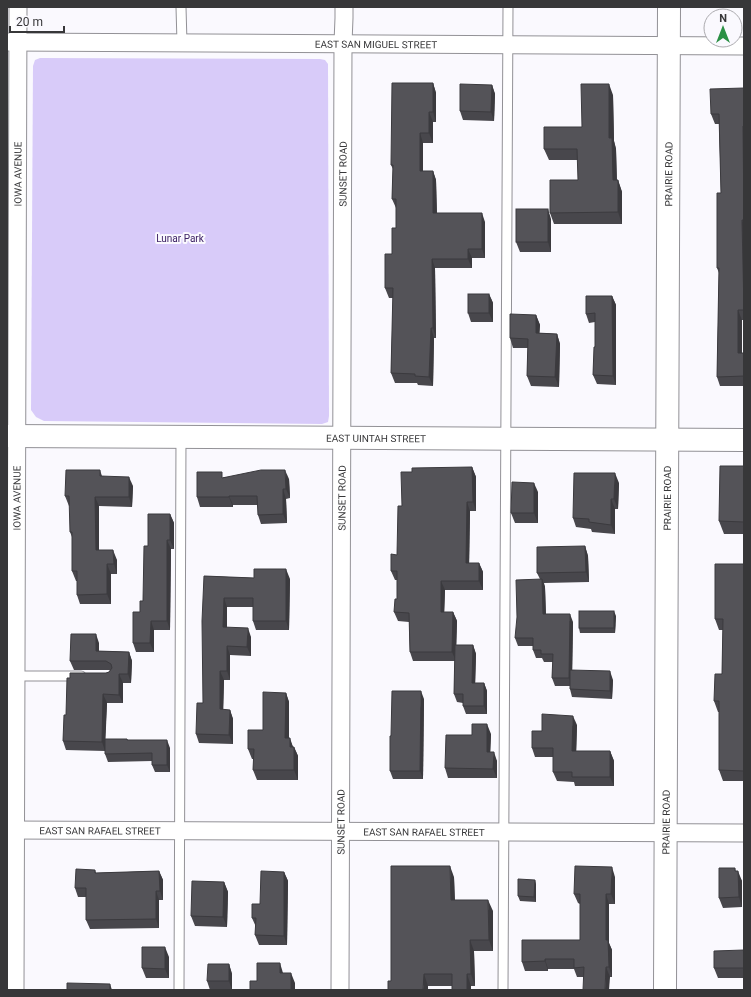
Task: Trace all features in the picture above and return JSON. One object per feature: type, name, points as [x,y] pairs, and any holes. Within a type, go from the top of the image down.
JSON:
[{"type":"street","name":"IOWA AVENUE","points":[[15,990],[11,830],[16,676],[12,436],[12,42],[18,7]]},
{"type":"street","name":"SUNSET ROAD","points":[[340,990],[342,43],[344,7]]},
{"type":"street","name":"PRAIRIE ROAD","points":[[665,990],[669,7]]},
{"type":"street","name":"EAST SAN MIGUEL STREET","points":[[12,42],[744,46]]},
{"type":"street","name":"EAST UINTAH STREET","points":[[12,436],[744,440]]},
{"type":"street","name":"EAST SAN RAFAEL STREET","points":[[11,830],[744,833]]},
{"type":"lane","points":[[181,7],[182,43]]},
{"type":"lane","points":[[503,990],[506,45],[508,7]]},
{"type":"lane","points":[[179,990],[181,436]]},
{"type":"lane","points":[[16,676],[90,676]]},
{"type":"green space","name":"Lunar Park","points":[[40,58],[325,60],[328,64],[328,422],[322,424],[44,421],[36,417],[31,410],[33,66],[35,60]]},
{"type":"building","points":[[392,83],[433,83],[433,112],[429,112],[429,133],[420,133],[420,171],[433,171],[433,213],[482,213],[482,249],[468,249],[468,259],[432,259],[433,328],[431,328],[429,377],[415,376],[415,374],[391,373],[393,288],[385,288],[385,254],[392,254],[392,228],[396,228],[396,199],[392,199],[393,165],[391,165]]},
{"type":"building","points":[[460,84],[492,85],[491,112],[460,111]]},
{"type":"building","points":[[581,84],[609,84],[609,138],[612,138],[613,180],[618,180],[618,212],[550,213],[550,180],[578,180],[577,149],[544,149],[544,127],[582,127]]},
{"type":"building","points":[[744,88],[744,220],[742,220],[744,310],[738,310],[738,353],[744,353],[744,376],[717,377],[719,268],[717,268],[717,193],[721,193],[719,114],[711,114],[710,89]]},
{"type":"building","points":[[516,209],[548,209],[548,242],[516,242]]},
{"type":"building","points":[[468,294],[489,294],[489,313],[468,313]]},
{"type":"building","points":[[586,296],[612,296],[613,376],[593,375],[595,313],[586,314]]},
{"type":"building","points":[[510,314],[536,315],[536,333],[557,334],[555,377],[527,376],[528,339],[510,338]]},
{"type":"building","points":[[720,466],[744,466],[744,522],[719,521]]},
{"type":"building","points":[[472,467],[473,502],[467,502],[466,563],[479,563],[479,581],[441,581],[441,612],[453,612],[452,652],[410,652],[409,613],[394,612],[395,599],[397,599],[397,571],[391,571],[391,554],[397,555],[398,506],[402,506],[401,472],[412,472],[412,468]]},
{"type":"building","points":[[66,470],[100,470],[100,476],[129,477],[129,497],[95,497],[96,550],[113,550],[114,564],[107,564],[107,594],[77,595],[77,571],[72,571],[72,532],[70,532],[69,496],[65,496]]},
{"type":"building","points":[[261,470],[285,470],[286,489],[283,489],[283,514],[258,515],[257,496],[197,497],[197,472],[222,472],[222,478]]},
{"type":"building","points":[[574,473],[615,473],[614,499],[611,499],[611,525],[589,522],[589,519],[573,518]]},
{"type":"building","points":[[512,482],[534,483],[534,513],[511,513]]},
{"type":"building","points":[[148,514],[170,514],[170,540],[167,540],[167,621],[151,621],[150,643],[133,643],[133,612],[140,612],[140,601],[143,601],[144,546],[148,546]]},
{"type":"building","points":[[585,546],[586,572],[537,573],[537,547]]},
{"type":"building","points":[[715,564],[744,564],[744,771],[719,770],[719,701],[714,701],[715,674],[722,674],[723,619],[715,619]]},
{"type":"building","points":[[254,569],[286,569],[286,621],[253,621],[253,598],[224,598],[223,627],[248,628],[247,647],[227,646],[227,671],[220,671],[220,709],[230,710],[229,735],[196,734],[197,703],[203,703],[202,621],[204,576],[254,578]]},
{"type":"building","points":[[542,579],[543,614],[570,614],[569,678],[552,678],[553,654],[541,654],[541,650],[533,650],[533,638],[515,638],[517,617],[516,580]]},
{"type":"building","points":[[579,611],[614,611],[614,628],[579,628]]},
{"type":"building","points":[[71,634],[96,634],[96,651],[129,652],[128,674],[119,674],[119,695],[103,694],[102,742],[63,741],[64,715],[66,715],[67,678],[70,678],[70,673],[106,673],[112,668],[111,664],[106,661],[70,661]]},
{"type":"building","points":[[455,645],[473,645],[472,683],[484,683],[484,706],[463,706],[463,694],[454,694]]},
{"type":"building","points":[[570,670],[610,671],[610,691],[570,689]]},
{"type":"building","points":[[392,691],[421,691],[420,771],[390,771]]},
{"type":"building","points":[[263,692],[286,693],[285,738],[290,738],[290,747],[294,747],[294,770],[253,770],[254,749],[248,749],[248,730],[263,730]]},
{"type":"building","points":[[542,714],[573,716],[572,751],[610,751],[610,777],[572,777],[572,772],[553,772],[553,748],[532,748],[532,731],[542,731]]},
{"type":"building","points":[[472,724],[487,724],[487,752],[494,752],[493,769],[445,768],[446,735],[472,735]]},
{"type":"building","points":[[105,739],[167,740],[167,765],[152,765],[152,753],[105,754]]},
{"type":"building","points":[[391,866],[450,866],[451,900],[488,900],[489,940],[470,940],[471,974],[467,974],[467,990],[452,990],[452,974],[424,974],[423,990],[388,990],[388,981],[391,981]]},
{"type":"building","points":[[575,866],[612,867],[611,894],[606,894],[606,940],[608,940],[609,967],[606,967],[605,990],[583,990],[584,967],[574,968],[574,959],[545,959],[545,961],[522,962],[522,940],[580,940],[580,894],[574,894]]},
{"type":"building","points":[[719,868],[735,868],[735,871],[738,871],[739,897],[719,898]]},
{"type":"building","points":[[76,869],[95,870],[95,873],[159,871],[160,891],[156,891],[156,919],[86,920],[86,888],[75,888]]},
{"type":"building","points":[[261,871],[284,872],[284,936],[255,935],[256,918],[252,918],[252,904],[260,904]]},
{"type":"building","points":[[518,879],[535,880],[534,897],[518,896]]},
{"type":"building","points":[[192,881],[224,882],[223,917],[191,916]]},
{"type":"building","points":[[142,947],[165,947],[165,969],[142,968]]},
{"type":"building","points":[[744,950],[744,968],[714,968],[714,951]]},
{"type":"building","points":[[257,963],[280,963],[280,973],[291,973],[291,990],[250,990],[250,981],[257,981]]},
{"type":"building","points":[[208,964],[229,964],[229,981],[207,981]]},
{"type":"building","points":[[67,983],[110,984],[110,990],[67,990]]}]
